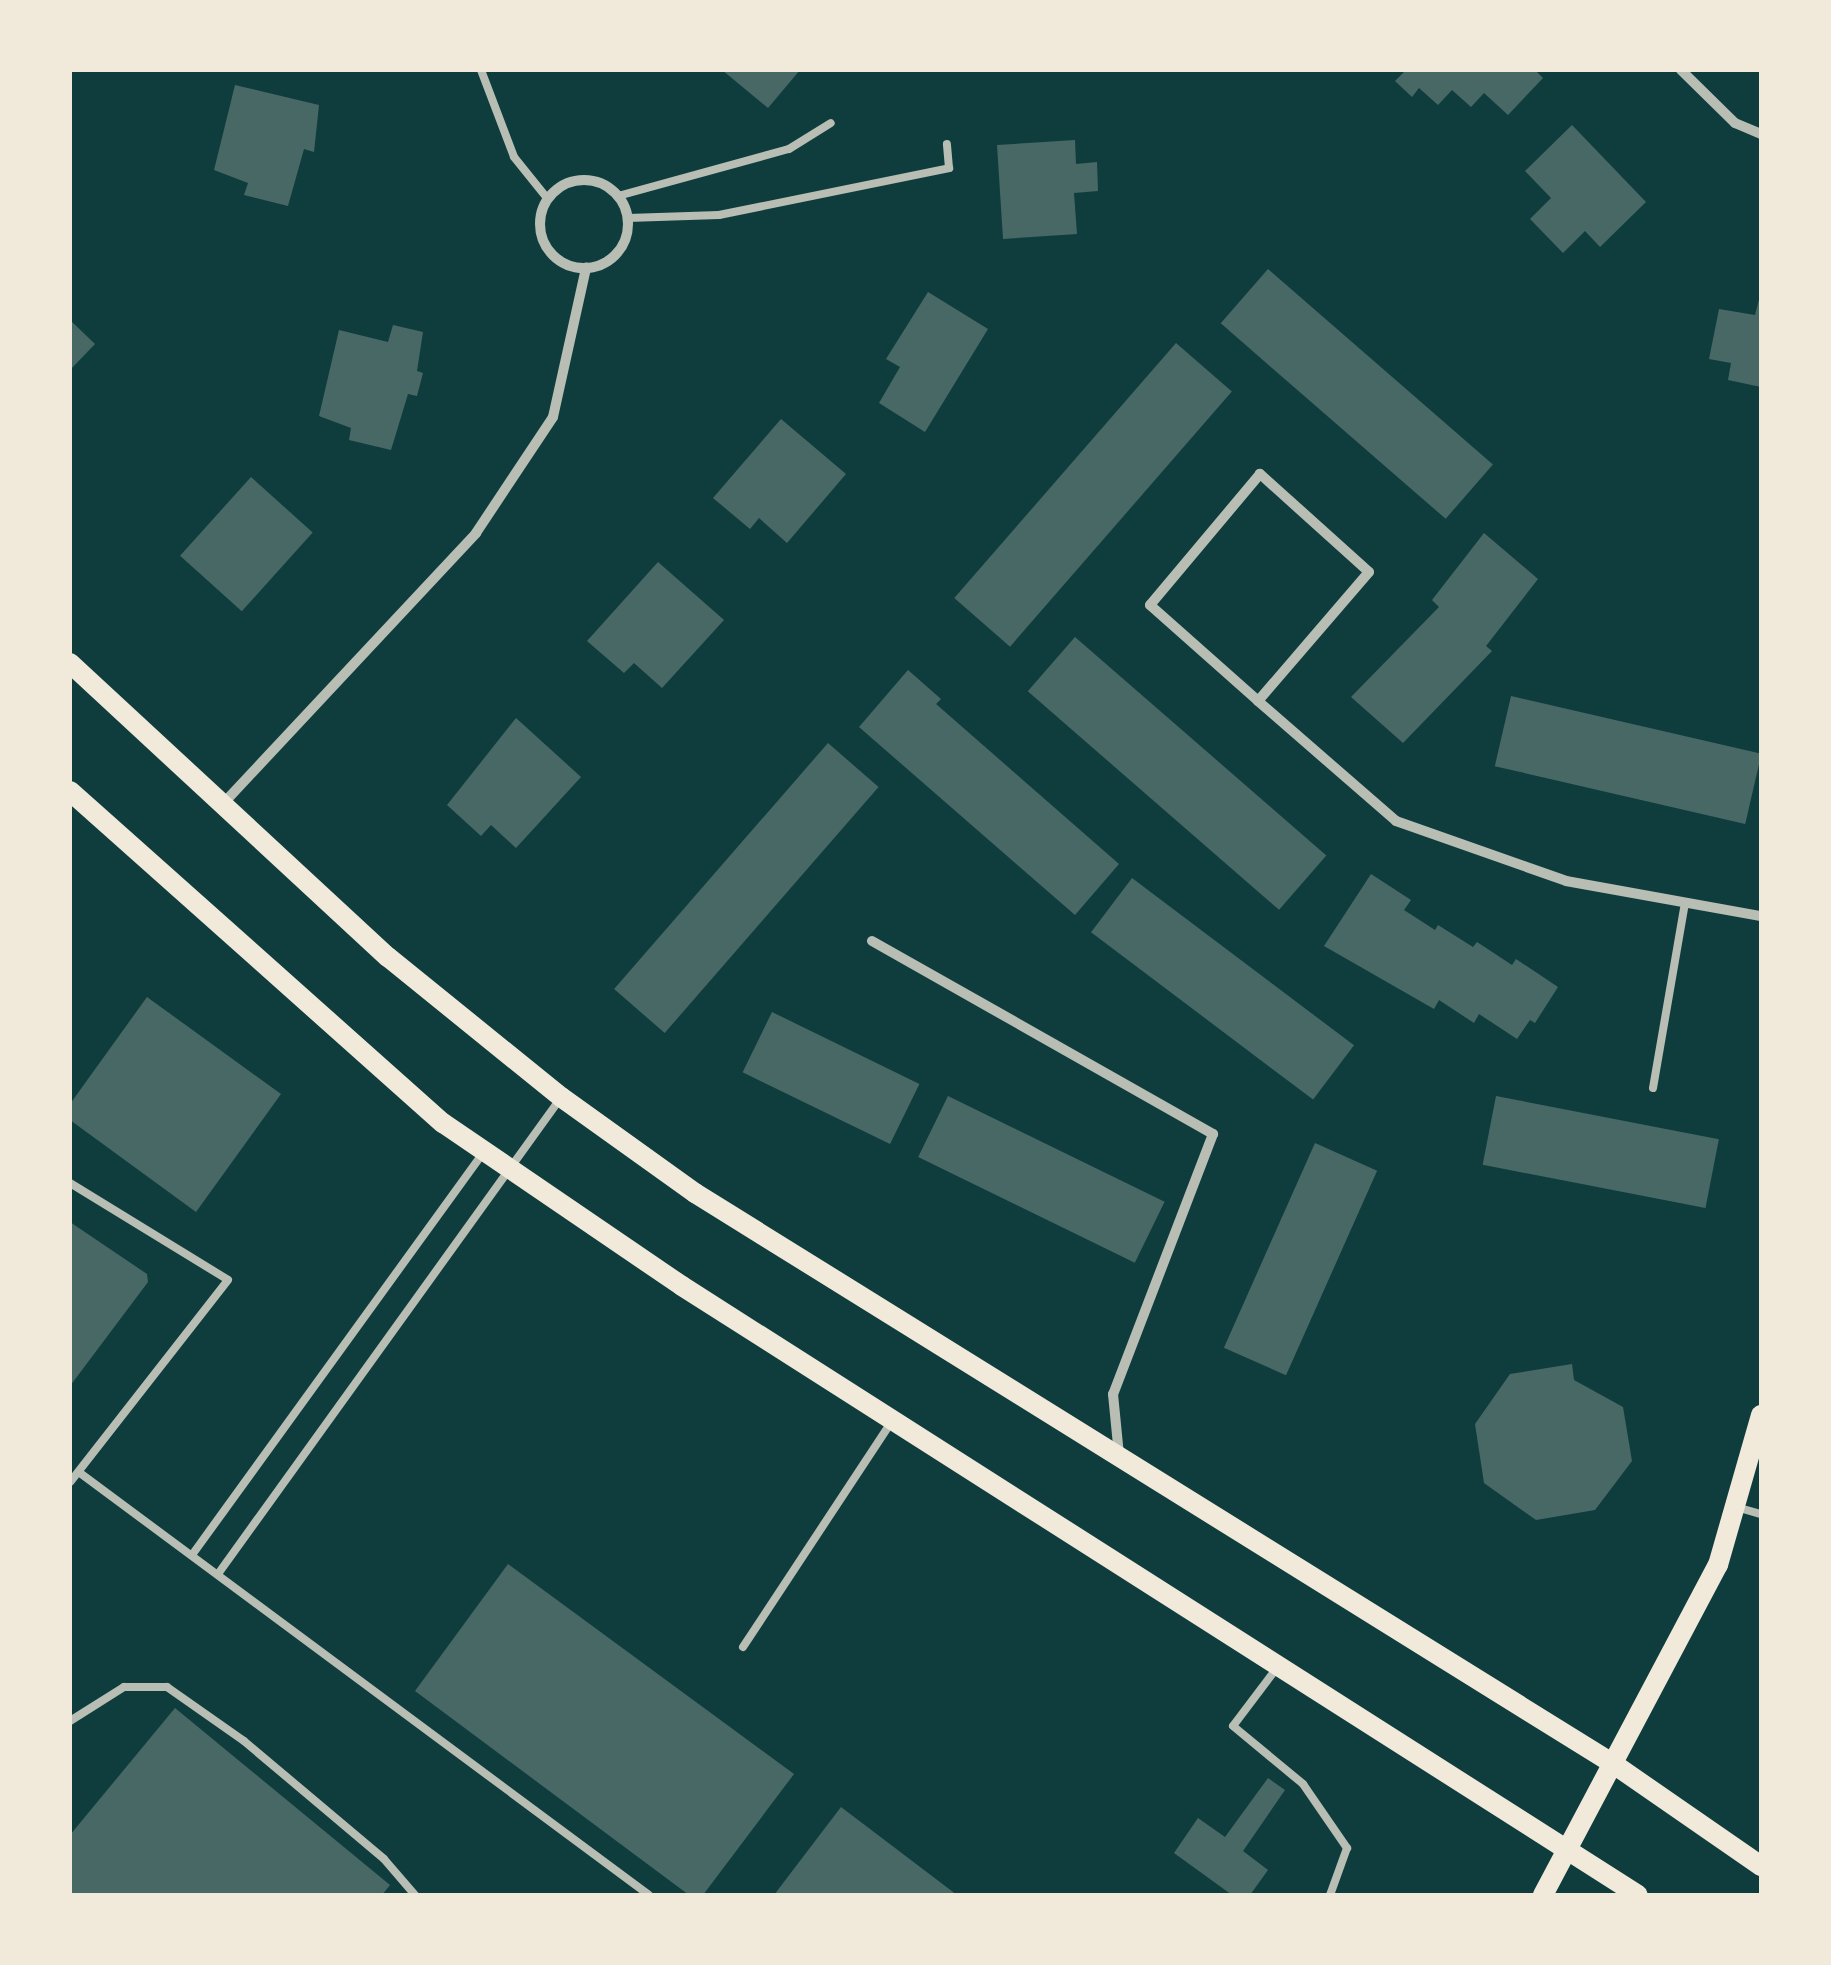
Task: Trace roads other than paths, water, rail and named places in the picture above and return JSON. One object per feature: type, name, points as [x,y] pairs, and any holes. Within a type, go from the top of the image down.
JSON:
[{"type":"main road","points":[[70,663],[219,808],[388,958],[562,1098],[695,1193],[1615,1766],[1761,1866]]},
{"type":"main road","points":[[70,791],[416,1099],[485,1152],[892,1420],[1279,1665],[1566,1853],[1638,1895]]},
{"type":"main road","points":[[1542,1895],[1615,1766],[1718,1565],[1761,1415]]},
{"type":"street","points":[[1681,70],[1735,124],[1761,134]]},
{"type":"street","points":[[581,180],[618,196],[628,218],[616,255],[586,268],[565,265],[547,250],[539,224],[547,198],[581,180]]},
{"type":"street","points":[[219,808],[476,532],[553,417],[586,268]]},
{"type":"street","points":[[1258,701],[1370,572],[1260,474],[1150,604],[1258,701],[1396,821],[1566,881],[1761,916]]},
{"type":"street","points":[[872,941],[1213,1134],[1113,1394],[1120,1460]]},
{"type":"lane","points":[[482,70],[514,157],[547,198]]},
{"type":"lane","points":[[618,196],[789,149],[830,123]]},
{"type":"lane","points":[[628,218],[718,215],[948,168],[947,144]]},
{"type":"lane","points":[[1653,1088],[1686,903]]},
{"type":"lane","points":[[218,1574],[562,1098]]},
{"type":"lane","points":[[192,1555],[485,1152]]},
{"type":"lane","points":[[70,1183],[228,1280],[70,1482]]},
{"type":"lane","points":[[743,1647],[892,1420]]},
{"type":"lane","points":[[80,1473],[649,1895]]},
{"type":"lane","points":[[1736,1507],[1761,1514]]},
{"type":"lane","points":[[1279,1665],[1233,1726],[1303,1784],[1347,1848],[1330,1895]]},
{"type":"lane","points":[[70,1721],[124,1687],[167,1687],[244,1741],[384,1859],[416,1895]]}]
